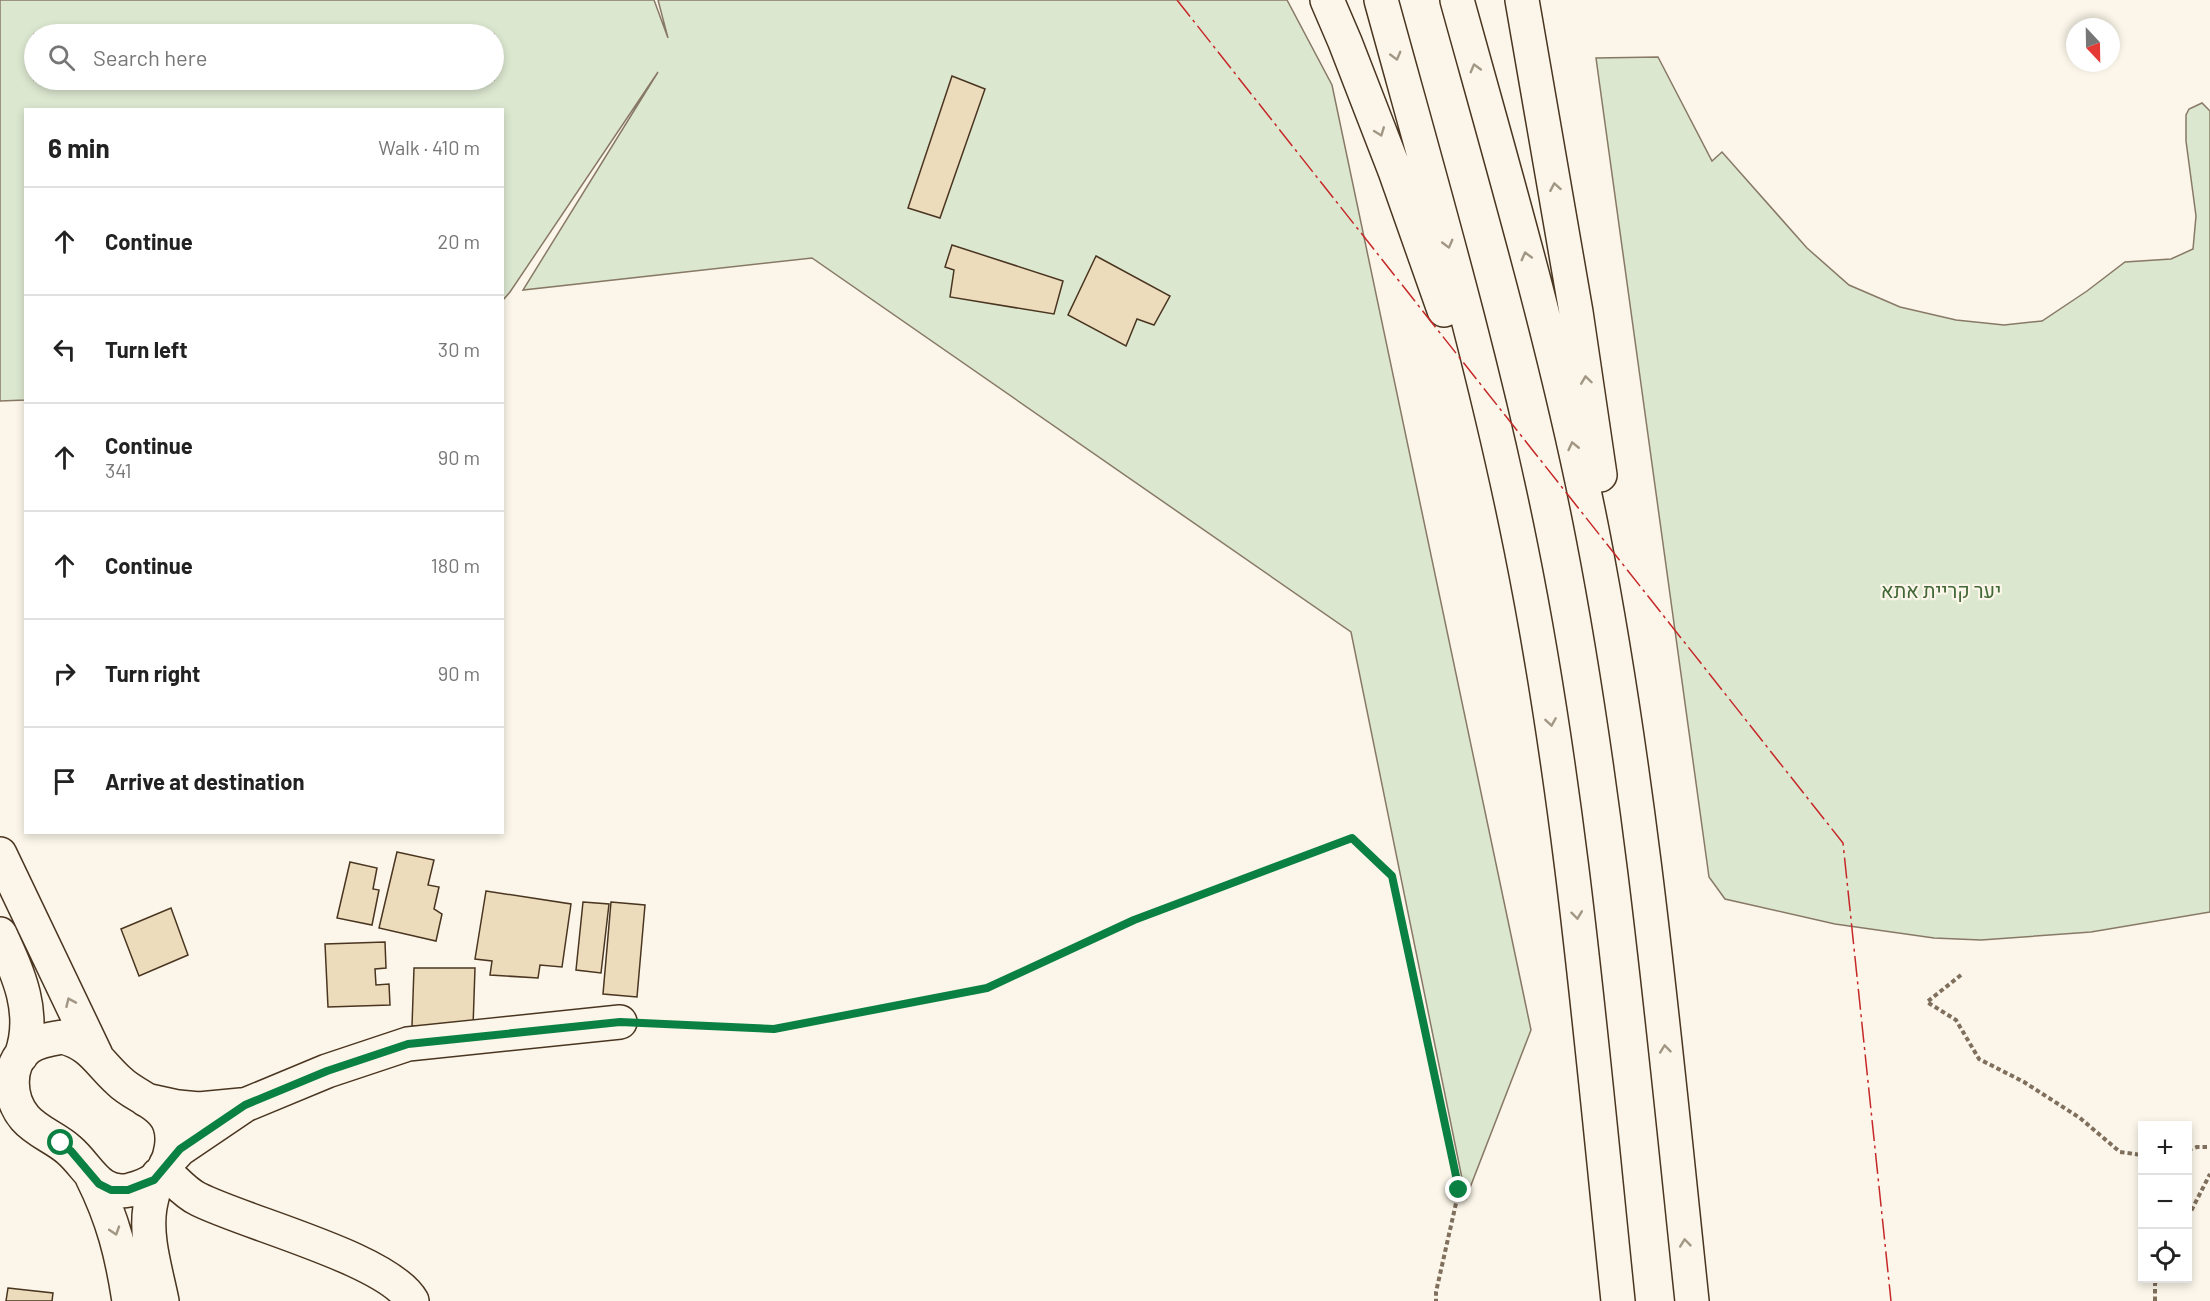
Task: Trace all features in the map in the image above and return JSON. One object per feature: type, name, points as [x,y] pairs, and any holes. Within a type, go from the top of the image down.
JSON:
[{"type":"main road","points":[[1327,0],[1442,300],[1545,676]]},
{"type":"main road","points":[[1380,0],[1482,372],[1521,548],[1545,676],[1566,817],[1618,1301]]},
{"type":"main road","points":[[1456,0],[1552,354],[1593,533],[1637,797],[1651,917]]},
{"type":"main road","points":[[1522,0],[1576,312],[1599,468],[1651,917],[1692,1301]]},
{"type":"main road","points":[[0,854],[96,1055]]},
{"type":"main road","points":[[0,934],[23,989],[27,1011],[27,1032],[11,1073],[19,1110],[27,1120],[71,1151],[92,1177],[118,1242],[129,1301]]},
{"type":"main road","points":[[92,1177],[111,1190],[141,1187],[180,1149],[245,1105],[327,1071],[408,1044],[620,1022]]},
{"type":"main road","points":[[11,1073],[29,1047],[63,1037],[80,1044],[96,1055],[120,1083],[164,1113],[168,1121],[172,1144],[150,1209],[149,1226],[162,1301]]},
{"type":"main road","points":[[146,1100],[199,1109],[245,1105]]},
{"type":"main road","points":[[0,1127],[23,1129],[50,1137]]},
{"type":"main road","points":[[162,1169],[196,1198],[365,1265],[406,1291],[412,1301]]},
{"type":"path","points":[[620,1022],[774,1029],[987,988],[1134,920],[1352,838],[1392,876],[1459,1190],[1436,1292],[1436,1301]]},
{"type":"path","points":[[1961,975],[1927,1002],[1956,1020],[1978,1059],[2024,1082],[2080,1118],[2120,1152],[2138,1154]]},
{"type":"path","points":[[2192,1148],[2210,1148]]},
{"type":"path","points":[[2192,1208],[2210,1174]]},
{"type":"path","points":[[2155,1283],[2155,1301]]},
{"type":"green space","points":[[0,0],[654,0],[668,38],[658,0],[1287,0],[1332,85],[1531,1030],[1466,1198],[1351,632],[812,258],[523,290],[658,72],[504,299],[504,108],[24,108],[24,400],[0,401]]},
{"type":"green space","name":"יער קריית אתא","points":[[1658,57],[1712,161],[1722,152],[1807,248],[1849,285],[1900,307],[1956,320],[2004,325],[2042,321],[2125,262],[2171,259],[2193,249],[2196,216],[2186,141],[2186,115],[2189,109],[2202,103],[2210,111],[2210,912],[2091,932],[1981,940],[1934,938],[1835,924],[1725,899],[1709,877],[1596,58]]},
{"type":"building","points":[[952,76],[985,89],[940,218],[908,208]]},
{"type":"building","points":[[952,245],[1063,281],[1054,314],[950,297],[954,270],[945,267]]},
{"type":"building","points":[[1096,256],[1170,296],[1154,325],[1137,319],[1126,346],[1068,315]]},
{"type":"building","points":[[397,852],[434,860],[428,885],[439,887],[434,909],[442,914],[436,941],[379,928]]},
{"type":"building","points":[[350,862],[377,868],[373,889],[379,890],[372,925],[337,918]]},
{"type":"building","points":[[486,891],[571,904],[562,967],[540,965],[538,978],[490,975],[492,961],[475,959]]},
{"type":"building","points":[[583,902],[609,904],[601,973],[576,970]]},
{"type":"building","points":[[611,902],[645,905],[637,997],[603,994]]},
{"type":"building","points":[[171,908],[188,955],[139,976],[121,929]]},
{"type":"building","points":[[385,942],[386,968],[375,969],[376,985],[389,984],[390,1005],[328,1007],[325,944]]},
{"type":"building","points":[[414,968],[475,968],[473,1027],[412,1026]]},
{"type":"building","points":[[8,1288],[53,1293],[52,1301],[6,1301]]},
{"type":"power","points":[[1177,0],[1843,843],[1891,1301]]},
{"type":"route","points":[[61,1143],[71,1151],[99,1184],[111,1190],[128,1190],[141,1187],[154,1180],[180,1149],[245,1105],[327,1071],[408,1044],[620,1022],[774,1029],[987,988],[1134,920],[1352,838],[1392,876],[1459,1190]]}]
